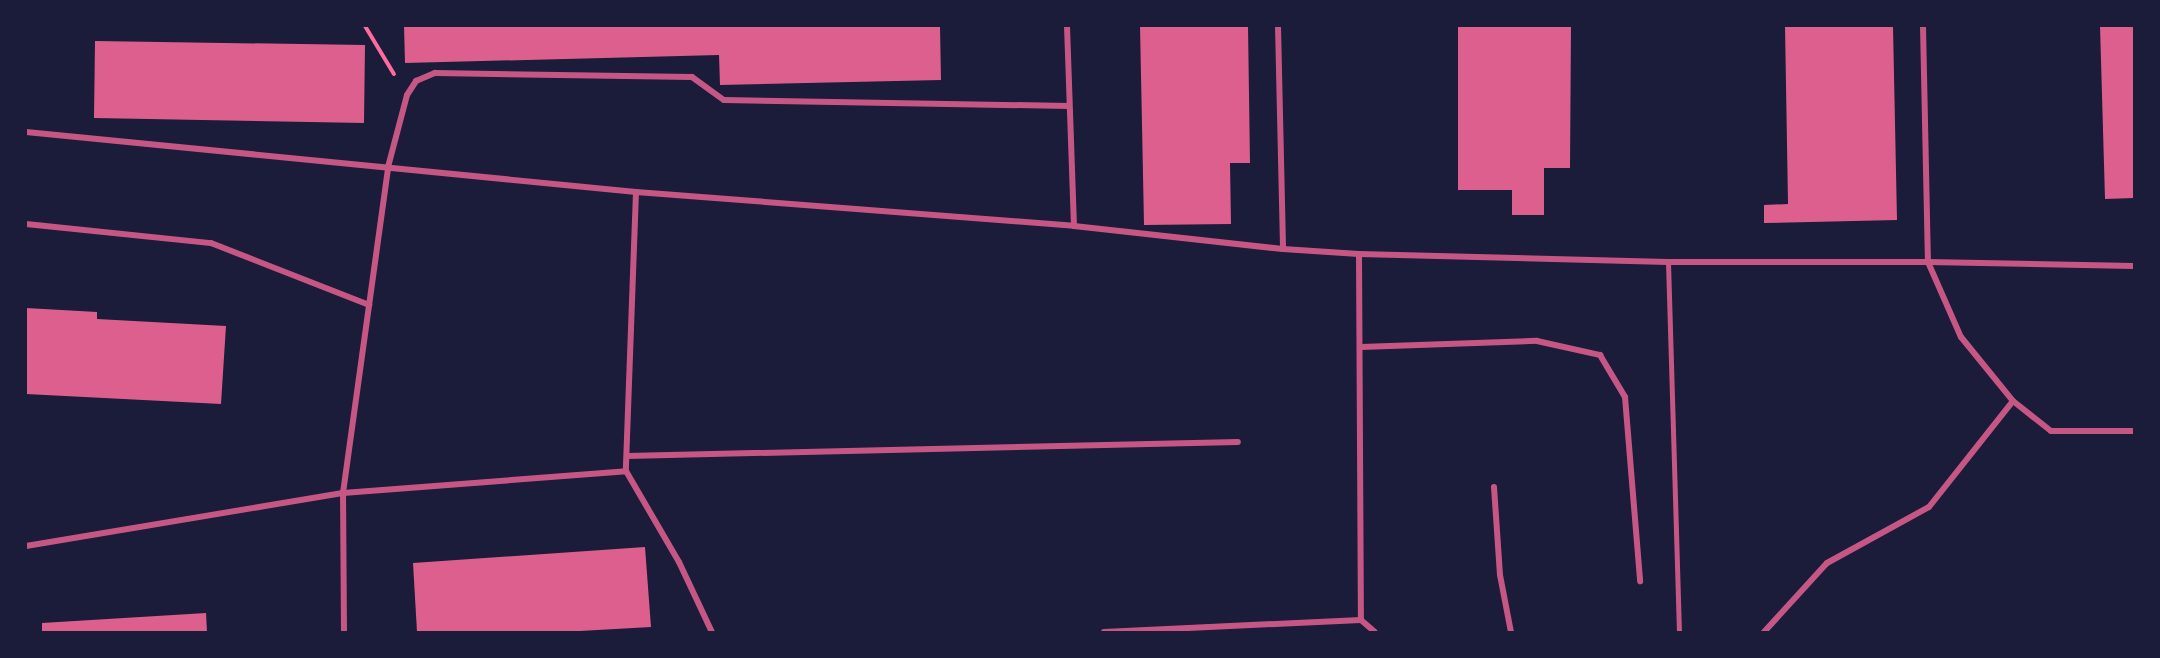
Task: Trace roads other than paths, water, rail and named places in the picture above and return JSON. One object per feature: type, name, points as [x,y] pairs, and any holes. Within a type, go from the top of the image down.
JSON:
[{"type":"street","points":[[1067,26],[1074,226]]},
{"type":"street","points":[[1278,26],[1283,249]]},
{"type":"street","points":[[1923,26],[1928,262],[1961,337],[2013,401],[2051,431],[2134,431]]},
{"type":"street","points":[[344,633],[343,493],[388,167],[407,95],[416,81],[435,73],[692,77],[724,100],[1069,106]]},
{"type":"street","points":[[26,132],[636,192],[1074,226],[1283,249],[1359,254],[1587,258],[1668,262],[1928,262],[2134,266]]},
{"type":"street","points":[[636,192],[626,471],[679,562],[712,633]]},
{"type":"street","points":[[26,224],[211,243],[369,305]]},
{"type":"street","points":[[1359,254],[1361,620]]},
{"type":"street","points":[[1668,262],[1679,633]]},
{"type":"street","points":[[1361,347],[1537,341],[1600,355],[1625,397],[1640,581]]},
{"type":"street","points":[[1764,633],[1827,563],[1929,507],[2013,401]]},
{"type":"street","points":[[627,456],[1238,442]]},
{"type":"street","points":[[26,546],[343,493],[626,471]]},
{"type":"street","points":[[1494,487],[1500,575],[1511,633]]},
{"type":"street","points":[[1104,633],[1361,620],[1375,633]]}]
